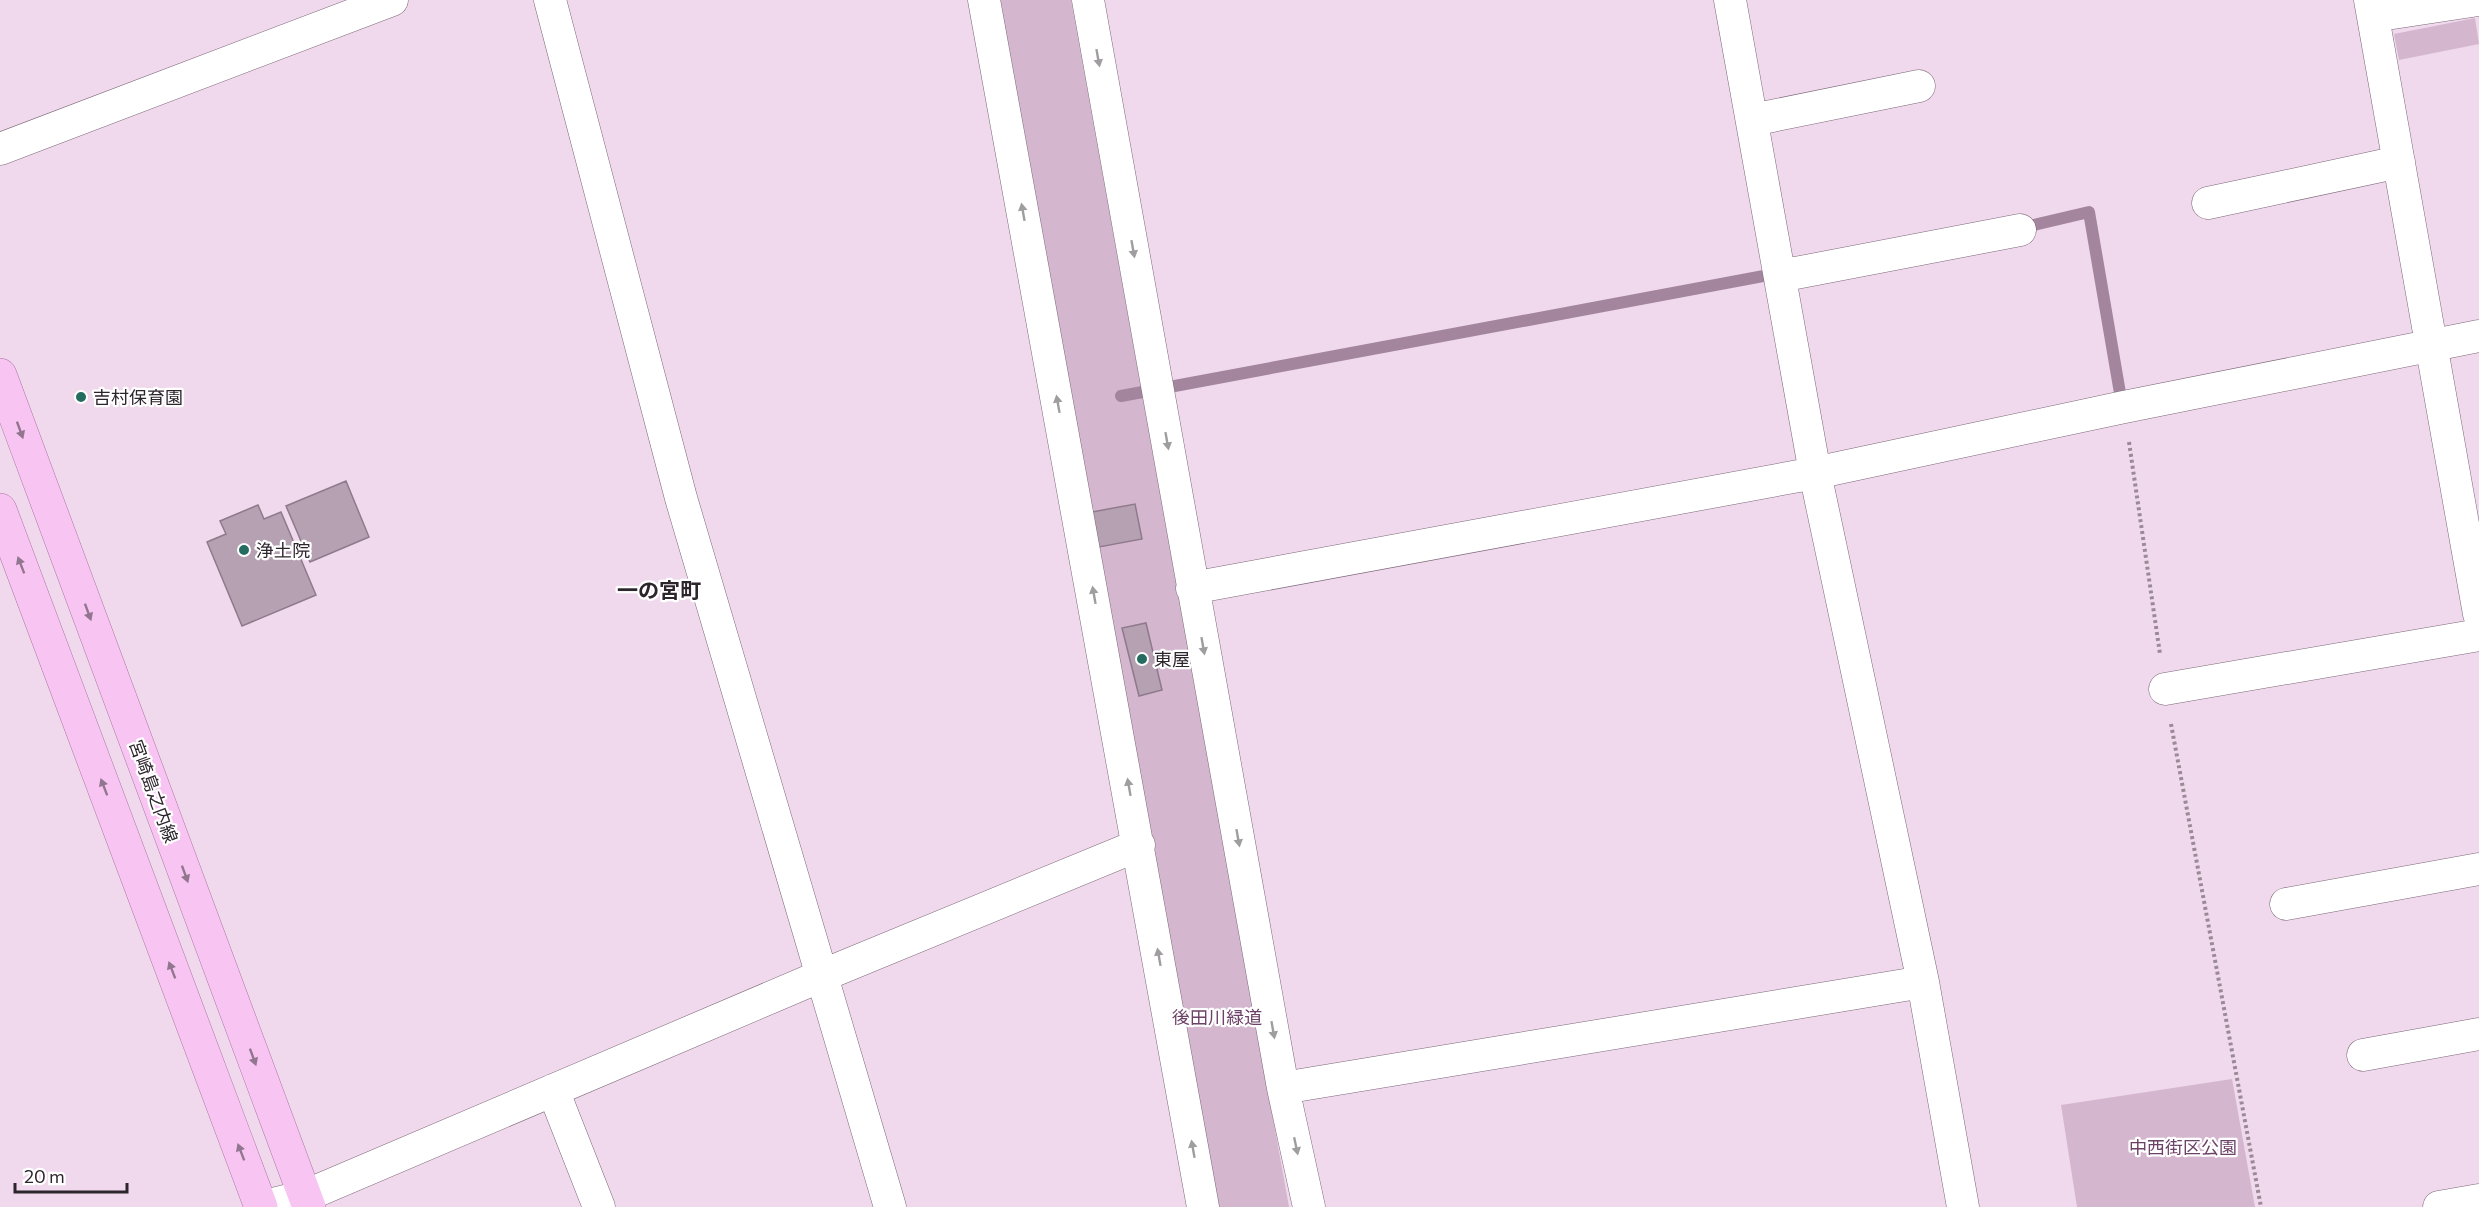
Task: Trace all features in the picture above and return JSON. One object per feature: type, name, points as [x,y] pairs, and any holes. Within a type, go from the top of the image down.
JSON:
[{"type":"main road","name":"宮崎島之内線","points":[[0,375],[307,1202]]},
{"type":"main road","points":[[0,510],[261,1207]]},
{"type":"street","points":[[0,149],[392,0]]},
{"type":"street","points":[[550,0],[681,498],[890,1207]]},
{"type":"street","points":[[984,0],[1203,1207]]},
{"type":"street","points":[[1088,0],[1283,1088],[1309,1207]]},
{"type":"street","points":[[1730,0],[1815,473],[1923,982],[1963,1207]]},
{"type":"street","points":[[2477,0],[2372,8],[2432,344],[2475,560],[2479,614]]},
{"type":"street","points":[[1752,120],[1919,86]]},
{"type":"street","points":[[2208,203],[2399,162]]},
{"type":"street","points":[[1780,276],[2020,230]]},
{"type":"street","points":[[1192,588],[1815,473],[2124,406],[2479,336]]},
{"type":"street","points":[[2165,689],[2479,634]]},
{"type":"street","points":[[261,1207],[307,1202],[552,1090],[1139,845]]},
{"type":"street","points":[[2286,904],[2479,869]]},
{"type":"street","points":[[1283,1088],[1923,982]]},
{"type":"street","points":[[2363,1055],[2479,1034]]},
{"type":"street","points":[[552,1090],[598,1207]]},
{"type":"street","points":[[2439,1207],[2479,1200]]},
{"type":"path","points":[[2124,406],[2165,689],[2261,1207]]},
{"type":"green space","name":"後田川緑道","points":[[1000,0],[1071,0],[1289,1207],[1212,1207]]},
{"type":"green space","points":[[2475,18],[2479,44],[2399,60],[2394,34]]},
{"type":"green space","name":"中西街区公園","points":[[2232,1079],[2255,1207],[2077,1207],[2061,1105]]},
{"type":"building","points":[[346,481],[369,537],[310,562],[286,506]]},
{"type":"building","points":[[1135,504],[1142,539],[1099,547],[1092,512]]},
{"type":"building","points":[[258,505],[264,519],[281,512],[316,595],[242,626],[207,542],[226,534],[220,521]]},
{"type":"building","name":"東屋","points":[[1146,623],[1162,690],[1139,696],[1122,628]]},
{"type":"waterway","points":[[2021,228],[2089,212],[2120,393]]},
{"type":"waterway","points":[[1121,396],[1780,273]]},
{"type":"place","name":"吉村保育園","points":[[81,397]]},
{"type":"place","name":"浄土院","points":[[244,550]]},
{"type":"place","name":"東屋","points":[[1142,659]]},
{"type":"district","name":"一の宮町","points":[[659,589]]}]
